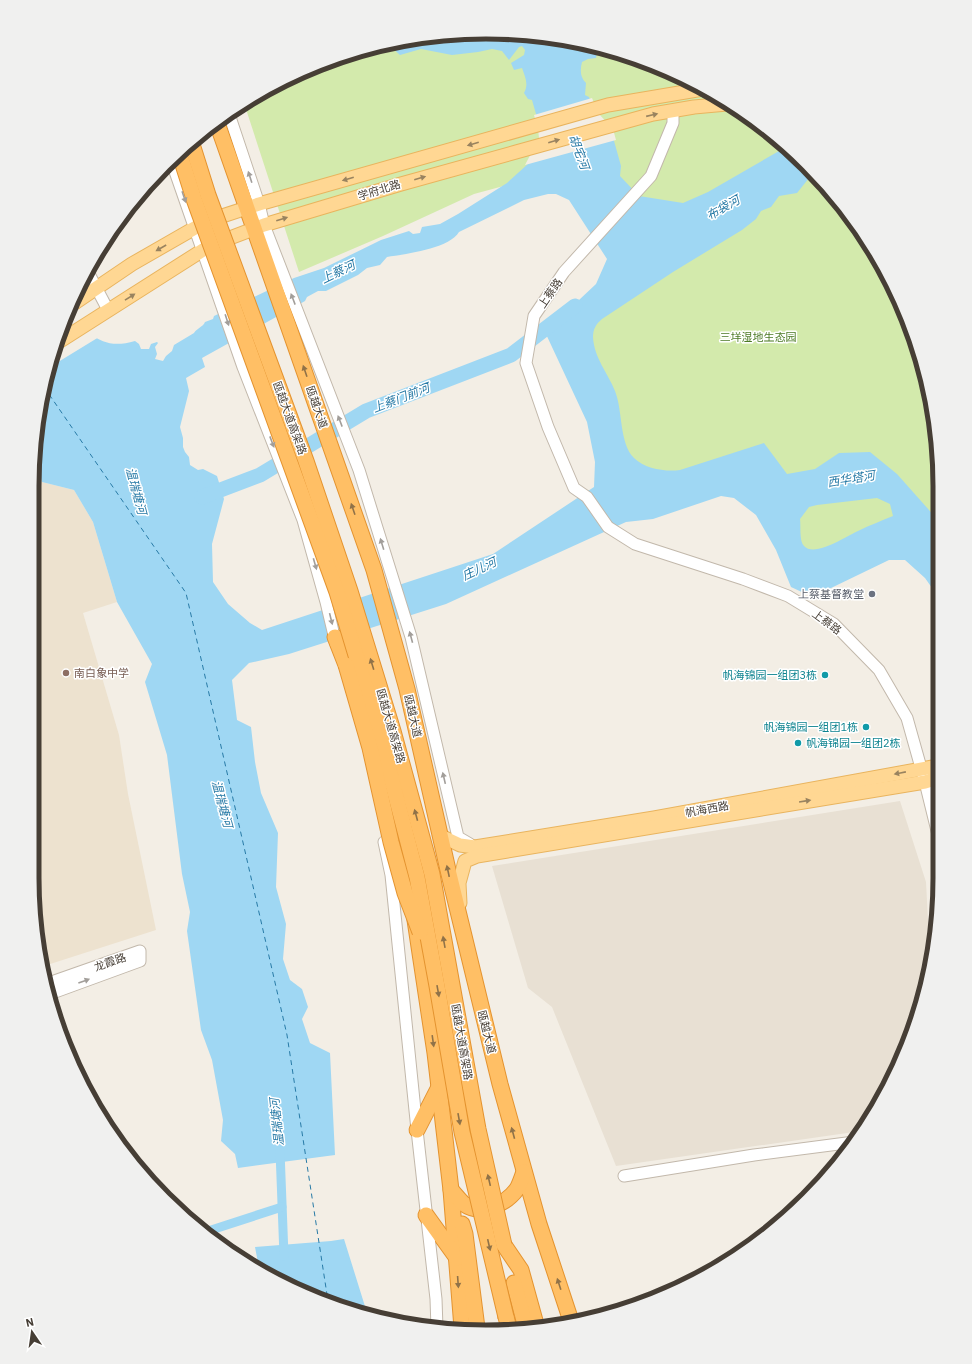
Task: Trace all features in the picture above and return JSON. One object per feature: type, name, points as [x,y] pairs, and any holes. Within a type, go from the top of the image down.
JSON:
[{"type":"highway","name":"瓯越大道","points":[[220,127],[253,206],[260,227],[271,276],[379,585],[407,689],[469,960],[498,1077],[539,1224],[570,1317]]},
{"type":"highway","name":"瓯越大道高架路","points":[[193,148],[208,195],[309,468],[350,591],[393,731],[432,874],[478,1129],[504,1245],[525,1323]]},
{"type":"highway","points":[[184,157],[201,224],[209,247],[232,292],[250,336],[286,427],[332,556],[352,633],[373,736],[386,779],[400,842],[419,942],[439,1087],[451,1190],[462,1324]]},
{"type":"highway","name":"瓯越大道高架路","points":[[181,159],[194,199],[337,592],[380,735],[417,877],[462,1132],[508,1324]]},
{"type":"highway","points":[[335,637],[346,665],[370,748],[391,842],[405,893],[434,973]]},
{"type":"highway","points":[[416,1130],[439,1087]]},
{"type":"highway","points":[[451,1190],[465,1204],[475,1208],[489,1208],[502,1203],[517,1189],[524,1172]]},
{"type":"highway","points":[[451,1190],[465,1234],[477,1325]]},
{"type":"highway","points":[[426,1215],[456,1258]]},
{"type":"highway","points":[[504,1245],[521,1270],[535,1322]]},
{"type":"main road","name":"学府北路","points":[[80,299],[132,264],[201,224],[253,206],[608,105],[694,90]]},
{"type":"main road","name":"学府北路","points":[[64,338],[209,247],[260,227],[394,186],[615,124],[694,107],[719,105]]},
{"type":"main road","name":"帆海西路","points":[[923,776],[933,769]]},
{"type":"main road","name":"帆海西路","points":[[476,852],[662,817],[923,776],[933,777]]},
{"type":"main road","points":[[441,836],[476,852],[465,861],[459,883],[461,914],[469,960]]},
{"type":"street","name":"上蔡路","points":[[673,111],[673,123],[651,176],[564,272],[534,316],[526,363],[548,428],[574,488],[587,497],[608,527],[635,544],[743,579],[788,596],[834,624],[880,670],[907,718],[933,815]]},
{"type":"street","points":[[230,119],[253,206]]},
{"type":"street","points":[[174,166],[201,224]]},
{"type":"street","points":[[260,227],[359,470],[411,637],[458,837],[476,852]]},
{"type":"street","points":[[209,247],[243,368],[303,520],[326,602],[350,702],[363,748],[391,875],[416,1130],[436,1299],[437,1322]]},
{"type":"street","points":[[91,277],[96,288],[102,314]]},
{"type":"street","points":[[350,702],[373,736]]},
{"type":"street","name":"龙霞路","points":[[52,982],[140,952],[140,961],[54,993]]},
{"type":"street","points":[[624,1176],[754,1155],[846,1143]]},
{"type":"shaded area","name":"南白象中学","points":[[39,472],[42,482],[74,490],[93,522],[117,602],[83,613],[119,735],[128,794],[156,930],[48,965],[40,907],[39,878]]},
{"type":"shaded area","points":[[900,801],[926,882],[929,937],[918,994],[899,1049],[873,1102],[854,1132],[616,1166],[552,1007],[528,988],[492,866]]},
{"type":"green space","name":"三垟湿地生态园","points":[[486,39],[544,43],[573,48],[602,54],[657,73],[710,99],[758,131],[781,150],[822,191],[841,214],[873,262],[899,315],[918,370],[924,399],[932,457],[933,553],[810,567],[737,479],[638,509],[560,337],[627,280],[581,165],[474,194],[383,236],[299,272],[246,109],[288,85],[315,73],[370,54],[428,43]]},
{"type":"water","points":[[486,39],[544,43],[597,53],[596,58],[588,59],[582,62],[581,73],[586,83],[585,95],[589,97],[596,114],[611,130],[621,166],[620,176],[639,196],[683,203],[708,192],[781,150],[809,178],[797,193],[779,196],[771,207],[761,211],[756,219],[742,230],[673,272],[602,319],[594,329],[593,337],[596,352],[615,391],[629,452],[634,458],[644,465],[668,471],[680,470],[764,443],[787,474],[815,469],[839,453],[870,452],[897,474],[933,514],[933,589],[925,578],[905,560],[889,560],[829,589],[804,593],[791,587],[776,550],[756,515],[734,498],[721,496],[653,519],[626,522],[446,604],[289,654],[249,663],[232,680],[237,720],[251,727],[255,762],[261,793],[278,833],[276,887],[286,924],[283,959],[290,980],[302,989],[308,1007],[302,1019],[310,1043],[330,1053],[335,1155],[238,1168],[235,1154],[221,1141],[223,1120],[212,1060],[201,1030],[187,931],[190,912],[182,874],[167,755],[145,682],[152,664],[117,602],[93,522],[74,490],[42,482],[39,472],[43,428],[54,370],[72,318],[89,333],[105,342],[113,344],[135,341],[139,344],[141,349],[149,349],[151,344],[157,342],[158,343],[155,347],[157,354],[155,359],[163,361],[172,351],[174,345],[194,333],[205,322],[213,319],[214,316],[294,278],[324,268],[381,240],[409,231],[413,234],[420,233],[422,227],[440,224],[507,183],[529,163],[541,139],[540,128],[532,100],[528,99],[524,93],[526,84],[522,68],[514,70],[511,63],[524,55],[525,50],[522,46],[519,47],[509,60],[502,51],[492,49],[452,55],[421,49],[400,55],[394,49],[428,43]],"holes":[[[548,194],[556,194],[569,200],[607,259],[596,284],[545,332],[587,422],[595,462],[594,487],[493,554],[262,630],[250,623],[228,604],[213,582],[212,544],[224,499],[217,476],[203,469],[198,470],[190,465],[189,457],[183,447],[183,438],[180,427],[189,391],[186,378],[205,367],[202,358],[305,301],[307,297],[318,291],[326,291],[358,275],[367,268],[380,265],[387,257],[437,247],[454,238],[459,232],[524,200]],[[877,498],[890,504],[893,516],[853,533],[839,541],[823,548],[816,549],[809,549],[802,544],[800,519],[809,507]]]},
{"type":"water","points":[[344,1239],[366,1309],[315,1291],[262,1265],[258,1262],[255,1247]]},
{"type":"pier","points":[[592,98],[598,113],[613,129],[616,140],[525,165],[539,138],[534,115]]},
{"type":"pier","points":[[77,306],[96,336],[99,337],[56,363]]},
{"type":"waterway","name":"上蔡门前河","points":[[202,497],[260,475],[366,411],[511,355],[575,306]]},
{"type":"waterway","name":"温瑞塘河","points":[[280,1151],[284,1256]]},
{"type":"waterway","points":[[211,1230],[282,1207]]},
{"type":"ferry route","points":[[49,394],[186,593],[287,1035],[327,1296]]},
{"type":"place","name":"上蔡基督教堂","points":[[872,594]]},
{"type":"place","name":"南白象中学","points":[[66,673]]},
{"type":"place","name":"帆海锦园一组团3栋","points":[[825,675]]},
{"type":"place","name":"帆海锦园一组团1栋","points":[[866,727]]},
{"type":"place","name":"帆海锦园一组团2栋","points":[[798,743]]},
{"type":"water label","name":"胡宅河","points":[[579,152]]},
{"type":"water label","name":"布袋河","points":[[723,208]]},
{"type":"water label","name":"上蔡河","points":[[338,272]]},
{"type":"water label","name":"西华塔河","points":[[851,479]]},
{"type":"water label","name":"庄儿河","points":[[479,569]]}]
